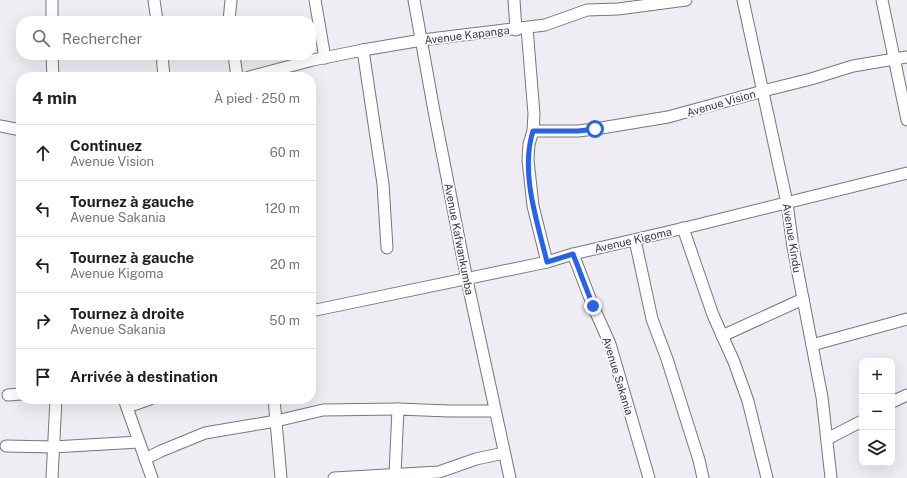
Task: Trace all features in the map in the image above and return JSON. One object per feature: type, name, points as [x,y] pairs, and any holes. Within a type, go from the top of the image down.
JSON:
[{"type":"street","points":[[52,0],[52,16]]},
{"type":"street","points":[[154,0],[156,16]]},
{"type":"street","points":[[229,16],[231,0]]},
{"type":"street","points":[[315,0],[325,58]]},
{"type":"street","name":"Avenue Kafwankumba","points":[[414,0],[467,280],[494,411],[510,478]]},
{"type":"street","points":[[514,0],[521,29],[534,114],[533,131],[529,144],[529,178],[533,206],[547,262]]},
{"type":"street","name":"Avenue Kapanga","points":[[269,72],[363,50],[422,40],[545,25],[587,10],[618,9],[686,0]]},
{"type":"street","name":"Avenue Kindu","points":[[743,0],[787,203],[812,345],[827,439],[831,478]]},
{"type":"street","points":[[882,0],[907,120]]},
{"type":"street","points":[[363,50],[383,184],[387,248]]},
{"type":"street","name":"Avenue Vision","points":[[533,131],[578,131],[668,118],[853,66],[907,57]]},
{"type":"street","points":[[52,60],[53,72]]},
{"type":"street","points":[[162,60],[164,72]]},
{"type":"street","points":[[235,60],[236,72]]},
{"type":"street","points":[[0,126],[16,129]]},
{"type":"street","name":"Avenue Kigoma","points":[[316,310],[467,280],[547,262],[573,254],[907,173]]},
{"type":"street","points":[[683,228],[697,272],[722,336],[734,362],[748,401],[767,478]]},
{"type":"street","points":[[635,240],[652,319],[667,359],[699,460],[703,478]]},
{"type":"street","name":"Avenue Sakania","points":[[573,254],[593,306],[610,344],[649,478]]},
{"type":"street","points":[[722,336],[803,299]]},
{"type":"street","points":[[812,345],[907,320]]},
{"type":"street","points":[[8,395],[16,394]]},
{"type":"street","points":[[895,401],[907,395]]},
{"type":"street","points":[[52,478],[56,404]]},
{"type":"street","points":[[126,404],[152,478]]},
{"type":"street","points":[[274,404],[281,478]]},
{"type":"street","points":[[395,474],[398,409]]},
{"type":"street","points":[[146,459],[161,451],[205,433],[276,421],[323,410],[398,409],[449,412],[494,411]]},
{"type":"street","points":[[827,439],[859,423]]},
{"type":"street","points":[[6,446],[53,447],[139,442]]},
{"type":"street","points":[[334,478],[439,472],[480,458],[504,453]]},
{"type":"route","points":[[593,306],[573,254],[547,262],[533,206],[528,160],[529,144],[533,131],[578,131],[595,129]]}]
